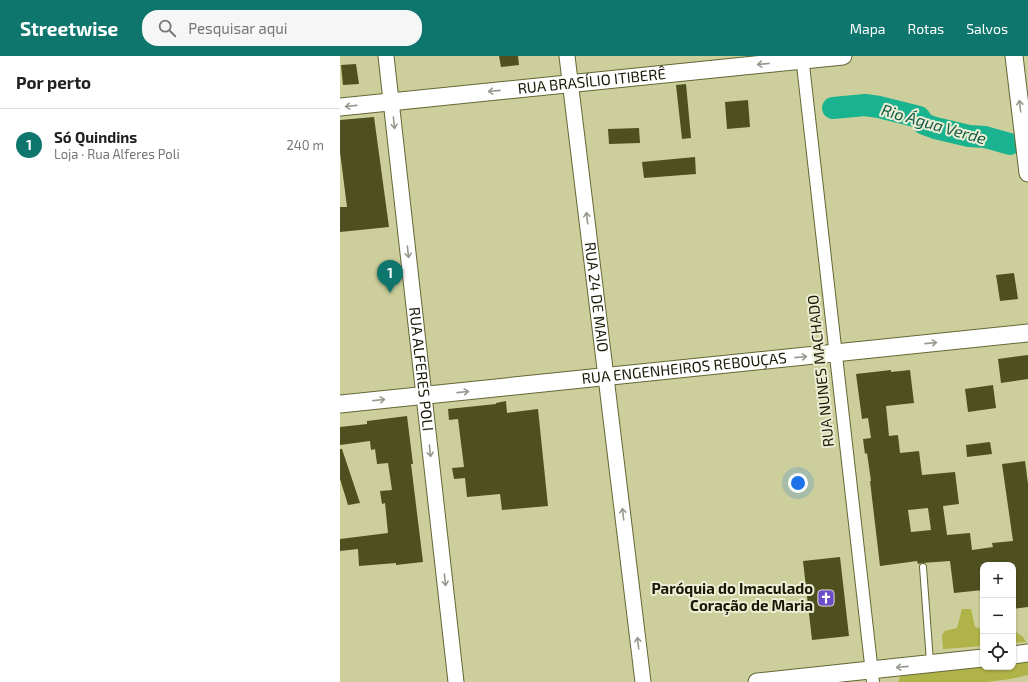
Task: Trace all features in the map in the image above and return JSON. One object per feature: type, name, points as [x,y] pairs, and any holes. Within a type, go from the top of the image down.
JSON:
[{"type":"main road","name":"RUA BRASÍLIO ITIBERÊ","points":[[340,107],[570,84],[802,58],[843,56]]},
{"type":"main road","points":[[1014,56],[1028,173]]},
{"type":"main road","name":"RUA ENGENHEIROS REBOUÇAS","points":[[340,404],[1028,333]]},
{"type":"main road","points":[[1016,655],[1028,654]]},
{"type":"main road","points":[[757,682],[872,676],[930,664],[980,658]]},
{"type":"street","name":"RUA ALFERES POLI","points":[[386,56],[456,682]]},
{"type":"street","name":"RUA 24 DE MAIO","points":[[567,56],[643,682]]},
{"type":"street","name":"RUA NUNES MACHADO","points":[[802,58],[872,676]]},
{"type":"lane","points":[[922,567],[930,664]]},
{"type":"shaded area","points":[[962,609],[971,609],[975,627],[980,628],[980,646],[943,649],[942,635],[945,631],[957,628]]},
{"type":"shaded area","points":[[1016,632],[1023,637],[1026,642],[1016,643]]},
{"type":"shaded area","points":[[1028,662],[1028,675],[987,682],[898,682],[900,676],[980,667],[980,670],[1016,670],[1016,664]]},
{"type":"building","points":[[499,56],[518,56],[519,65],[501,67]]},
{"type":"building","points":[[356,64],[359,84],[343,85],[341,65]]},
{"type":"building","points":[[686,84],[691,138],[682,139],[676,85]]},
{"type":"building","points":[[748,100],[750,127],[727,129],[725,102]]},
{"type":"building","points":[[374,117],[389,227],[340,232],[340,207],[347,207],[340,152],[340,120]]},
{"type":"building","points":[[639,128],[640,143],[609,144],[608,129]]},
{"type":"building","points":[[695,157],[696,174],[644,178],[642,162]]},
{"type":"building","points":[[1014,273],[1018,299],[1000,301],[996,275]]},
{"type":"building","points":[[1028,355],[1028,379],[1001,383],[998,359]]},
{"type":"building","points":[[891,370],[891,372],[910,370],[914,403],[886,406],[889,436],[898,435],[900,453],[919,451],[922,475],[955,472],[959,504],[943,506],[947,535],[970,533],[972,550],[993,547],[992,543],[1013,541],[1002,464],[1025,461],[1028,484],[1028,607],[1016,609],[1016,562],[980,562],[980,590],[954,593],[950,561],[918,564],[917,561],[880,566],[871,481],[867,453],[865,454],[863,439],[871,438],[868,418],[862,419],[856,374]],"holes":[[[928,508],[931,530],[911,532],[908,510]]]},
{"type":"building","points":[[993,385],[996,408],[968,412],[965,389]]},
{"type":"building","points":[[506,401],[507,413],[538,409],[548,506],[502,510],[500,494],[467,497],[465,478],[454,479],[452,468],[464,467],[458,419],[449,420],[448,409],[496,404]]},
{"type":"building","points":[[407,416],[413,464],[411,464],[423,562],[396,565],[396,563],[359,566],[358,549],[340,551],[340,539],[388,533],[385,503],[382,504],[380,491],[392,490],[388,463],[377,464],[375,449],[371,450],[370,441],[340,445],[340,427],[367,424],[367,421]]},
{"type":"building","points":[[990,442],[992,454],[967,457],[966,445]]},
{"type":"building","points":[[340,449],[342,449],[360,503],[348,505],[340,479]]},
{"type":"building","name":"Paróquia do Imaculado Coração de Maria","points":[[840,557],[849,636],[812,640],[803,561]]},
{"type":"waterway","name":"Rio Água Verde","points":[[833,108],[865,105],[879,107],[919,117],[924,124],[935,128],[969,136],[985,137],[1010,144]]},
{"type":"place","name":"Só Quindins","points":[[390,293]]},
{"type":"place","name":"Paróquia do Imaculado Coração de Maria","points":[[826,598]]}]
